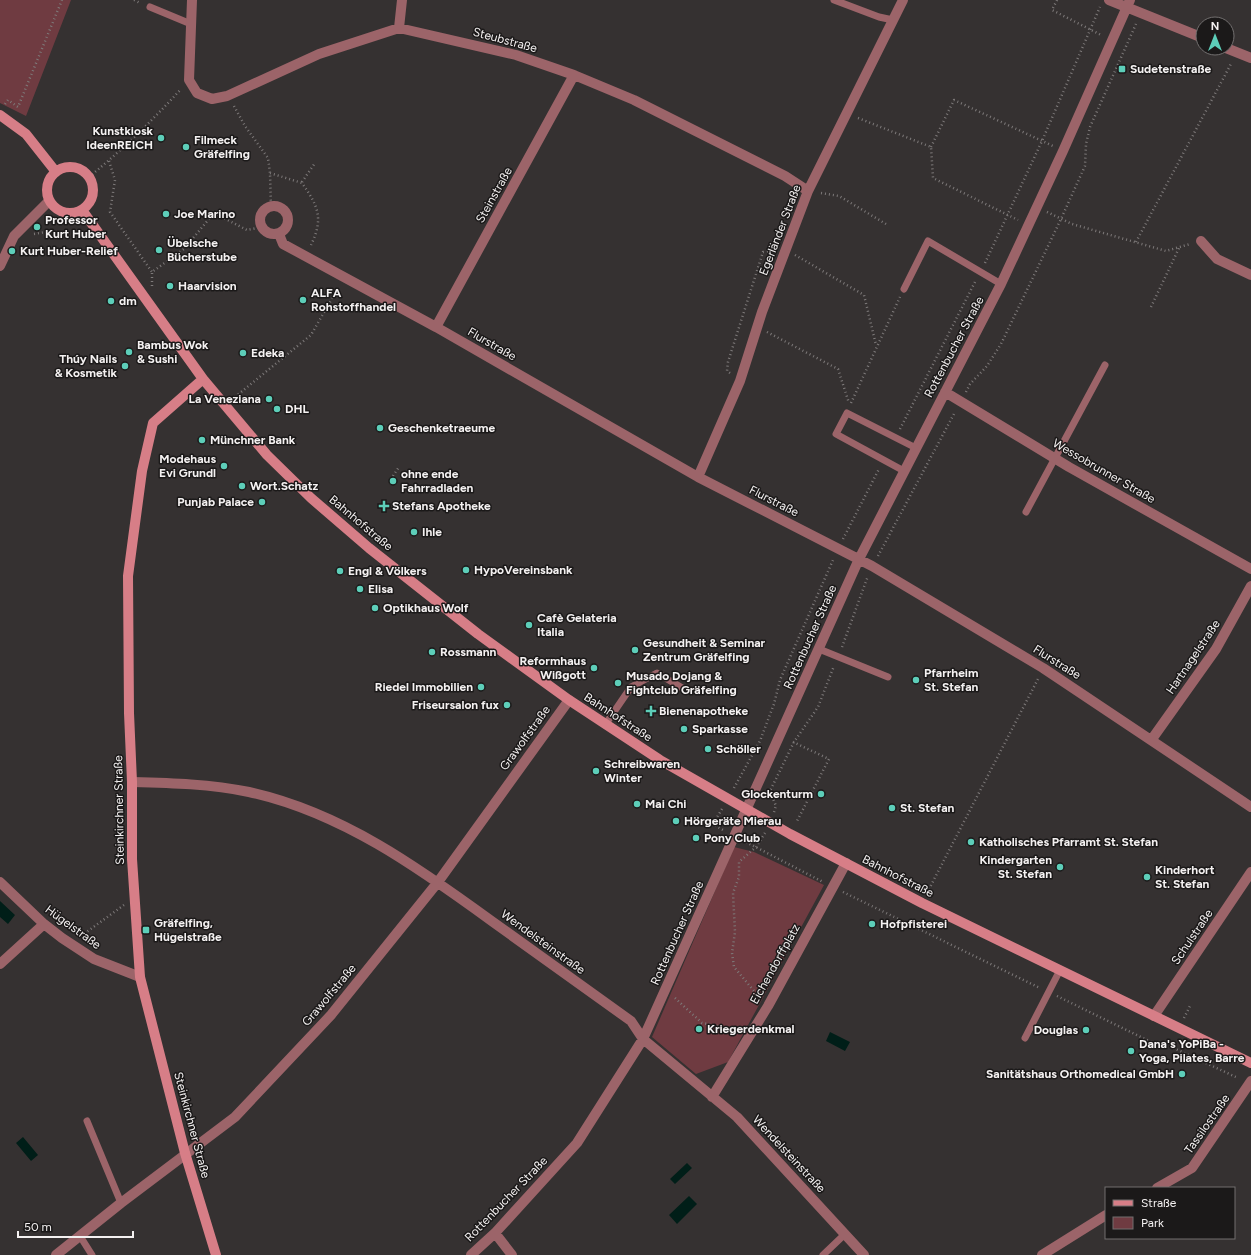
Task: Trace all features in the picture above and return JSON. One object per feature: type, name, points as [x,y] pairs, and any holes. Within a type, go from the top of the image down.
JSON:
[{"type":"street","points":[[192,0],[189,80],[197,93],[212,99],[227,96],[319,54],[400,28],[402,0]]},
{"type":"street","name":"Egerländer Straße","points":[[698,477],[740,381],[758,327],[808,191],[848,114],[903,0]]},
{"type":"street","points":[[1105,3],[1128,3],[1141,12],[1195,35]]},
{"type":"street","name":"Rottenbucher Straße","points":[[471,1255],[495,1233],[577,1143],[643,1039],[747,811],[859,559],[1002,284],[1063,151],[1128,3]]},
{"type":"street","name":"Steubstraße","points":[[400,28],[516,55],[574,74],[634,100],[784,176],[808,191]]},
{"type":"street","points":[[1237,52],[1251,58]]},
{"type":"street","name":"Steinstraße","points":[[436,326],[574,74]]},
{"type":"street","points":[[0,115],[26,134],[56,172]]},
{"type":"street","points":[[62,168],[77,168],[89,177],[93,186],[92,195],[89,203],[82,210],[68,213],[54,207],[47,193],[47,185],[50,178],[56,172],[62,168]]},
{"type":"street","points":[[0,266],[14,236],[50,201]]},
{"type":"street","points":[[262,227],[262,215],[271,207],[280,208],[287,214],[288,218],[286,228],[279,234]]},
{"type":"street","name":"Bahnhofstraße","points":[[82,210],[203,379],[224,406],[272,461],[311,498],[368,548],[478,634],[605,725],[747,811],[922,903],[1251,1063]]},
{"type":"street","name":"Flurstraße","points":[[262,227],[269,233],[279,234],[283,244],[436,326],[698,477],[872,566],[1043,668],[1152,739],[1251,807]]},
{"type":"street","points":[[1201,241],[1217,259],[1251,275]]},
{"type":"street","name":"Steinkirchner Straße","points":[[203,379],[153,423],[142,471],[128,576],[129,713],[132,782],[132,859],[140,977],[185,1153],[216,1255]]},
{"type":"street","name":"Wessobrunner Straße","points":[[945,392],[1055,458],[1251,569]]},
{"type":"street","name":"Hartnagelstraße","points":[[1152,739],[1216,649],[1251,586]]},
{"type":"street","name":"Grawolfstraße","points":[[56,1255],[185,1153],[235,1117],[331,1015],[438,882],[569,700]]},
{"type":"street","name":"Wendelsteinstraße","points":[[132,782],[189,783],[250,792],[300,807],[354,831],[398,856],[438,882],[631,1021],[643,1039],[737,1117],[864,1255]]},
{"type":"street","name":"Eichendorffplatz","points":[[712,1097],[768,1006],[846,863]]},
{"type":"street","name":"Schulstraße","points":[[1154,1016],[1251,872]]},
{"type":"street","name":"Hügelstraße","points":[[0,882],[44,924],[71,944],[94,959],[140,977]]},
{"type":"street","points":[[0,964],[44,924]]},
{"type":"street","name":"Tassilostraße","points":[[1159,1187],[1192,1168],[1250,1082]]},
{"type":"street","points":[[1042,1255],[1105,1216]]},
{"type":"street","points":[[495,1233],[512,1255]]},
{"type":"lane","points":[[834,0],[879,17],[893,20]]},
{"type":"lane","points":[[150,7],[191,24]]},
{"type":"lane","points":[[904,289],[928,241],[1002,284]]},
{"type":"lane","points":[[1026,512],[1105,365]]},
{"type":"lane","points":[[904,471],[836,434],[847,413],[916,448]]},
{"type":"lane","points":[[819,648],[838,658],[888,677]]},
{"type":"lane","points":[[605,725],[632,687],[657,673],[684,689]]},
{"type":"lane","points":[[1025,1038],[1060,970]]},
{"type":"lane","points":[[87,1121],[121,1203]]},
{"type":"lane","points":[[823,1255],[845,1234]]},
{"type":"lane","points":[[80,1236],[92,1255]]},
{"type":"path","points":[[8,100],[18,107],[62,0]]},
{"type":"path","points":[[1058,0],[1052,10],[1112,41]]},
{"type":"path","points":[[895,437],[1008,215],[1091,30],[1105,3]]},
{"type":"path","points":[[768,1006],[744,981],[734,967],[732,953],[735,932],[733,893],[738,877],[739,862],[756,847],[771,824],[776,806],[770,791],[794,742],[818,707],[872,566],[970,384],[987,366],[1002,344],[1085,166],[1086,144],[1090,127],[1141,12]]},
{"type":"path","points":[[1136,242],[1237,52]]},
{"type":"path","points":[[89,177],[109,161],[157,116],[189,80]]},
{"type":"path","points":[[227,96],[268,158],[271,207]]},
{"type":"path","points":[[1029,225],[933,178],[931,147],[954,100],[1063,151]]},
{"type":"path","points":[[848,114],[931,147]]},
{"type":"path","points":[[109,161],[115,180],[110,212],[152,272],[152,293],[145,298]]},
{"type":"path","points":[[302,182],[315,163]]},
{"type":"path","points":[[270,173],[302,182],[316,206],[319,218],[317,232],[306,255]]},
{"type":"path","points":[[808,191],[839,196],[886,224]]},
{"type":"path","points":[[1037,208],[1072,224],[1166,251],[1201,241]]},
{"type":"path","points":[[152,272],[184,249],[214,213],[247,230],[262,227]]},
{"type":"path","points":[[32,234],[51,230]]},
{"type":"path","points":[[1151,307],[1180,246]]},
{"type":"path","points":[[740,381],[727,372],[728,362],[763,252],[786,249],[864,295],[876,345]]},
{"type":"path","points":[[224,406],[311,335],[345,277]]},
{"type":"path","points":[[847,413],[876,345],[904,289]]},
{"type":"path","points":[[758,327],[838,369],[850,405]]},
{"type":"path","points":[[884,460],[838,549],[791,654],[760,741],[713,824],[735,837],[833,887],[1155,1044],[1167,1045],[1250,1082]]},
{"type":"path","points":[[393,476],[399,468]]},
{"type":"path","points":[[922,903],[1043,668]]},
{"type":"path","points":[[780,736],[830,759],[790,834]]},
{"type":"path","points":[[71,944],[134,896]]},
{"type":"path","points":[[665,990],[702,1023],[752,1032]]},
{"type":"green space","points":[[0,0],[71,0],[26,116],[0,103]]},
{"type":"green space","points":[[734,847],[754,852],[824,885],[728,1062],[696,1074],[652,1037]]},
{"type":"shaded area","points":[[0,901],[15,915],[8,924],[0,917]]},
{"type":"shaded area","points":[[830,1032],[850,1042],[845,1051],[826,1041]]},
{"type":"shaded area","points":[[23,1137],[38,1155],[31,1161],[16,1143]]},
{"type":"shaded area","points":[[687,1163],[692,1168],[675,1184],[670,1179]]},
{"type":"shaded area","points":[[689,1196],[697,1204],[677,1224],[669,1215]]},
{"type":"place","name":"Sudetenstraße","points":[[1122,69]]},
{"type":"place","name":"Kunstkiosk IdeenREICH","points":[[161,138]]},
{"type":"place","name":"Filmeck Gräfelfing","points":[[186,147]]},
{"type":"place","name":"Joe Marino","points":[[166,214]]},
{"type":"place","name":"Professor Kurt Huber","points":[[37,227]]},
{"type":"place","name":"Übelsche Bücherstube","points":[[159,250]]},
{"type":"place","name":"Kurt Huber-Relief","points":[[12,251]]},
{"type":"place","name":"Haarvision","points":[[170,286]]},
{"type":"place","name":"ALFA Rohstoffhandel","points":[[303,300]]},
{"type":"place","name":"dm","points":[[111,301]]},
{"type":"place","name":"Bambus Wok & Sushi","points":[[129,352]]},
{"type":"place","name":"Edeka","points":[[243,353]]},
{"type":"place","name":"Thúy Nails & Kosmetik","points":[[125,366]]},
{"type":"place","name":"La Veneziana","points":[[269,399]]},
{"type":"place","name":"DHL","points":[[277,409]]},
{"type":"place","name":"Geschenketraeume","points":[[380,428]]},
{"type":"place","name":"Münchner Bank","points":[[202,440]]},
{"type":"place","name":"Modehaus Evi Grundl","points":[[224,466]]},
{"type":"place","name":"ohne ende Fahrradladen","points":[[393,481]]},
{"type":"place","name":"Wort.Schatz","points":[[242,486]]},
{"type":"place","name":"Punjab Palace","points":[[262,502]]},
{"type":"place","name":"Stefans Apotheke","points":[[384,506]]},
{"type":"place","name":"Ihle","points":[[414,532]]},
{"type":"place","name":"HypoVereinsbank","points":[[466,570]]},
{"type":"place","name":"Engl & Völkers","points":[[340,571]]},
{"type":"place","name":"Elisa","points":[[360,589]]},
{"type":"place","name":"Optikhaus Wolf","points":[[375,608]]},
{"type":"place","name":"Cafè Gelateria Italia","points":[[529,625]]},
{"type":"place","name":"Gesundheit & Seminar Zentrum Gräfelfing","points":[[635,650]]},
{"type":"place","name":"Rossmann","points":[[432,652]]},
{"type":"place","name":"Reformhaus Wißgott","points":[[594,668]]},
{"type":"place","name":"Pfarrheim St. Stefan","points":[[916,680]]},
{"type":"place","name":"Musado Dojang & Fightclub Gräfelfing","points":[[618,683]]},
{"type":"place","name":"Riedel Immobilien","points":[[481,687]]},
{"type":"place","name":"Friseursalon fux","points":[[507,705]]},
{"type":"place","name":"Bienenapotheke","points":[[651,711]]},
{"type":"place","name":"Sparkasse","points":[[684,729]]},
{"type":"place","name":"Schöller","points":[[708,749]]},
{"type":"place","name":"Schreibwaren Winter","points":[[596,771]]},
{"type":"place","name":"Glockenturm","points":[[821,794]]},
{"type":"place","name":"Mai Chi","points":[[637,804]]},
{"type":"place","name":"St. Stefan","points":[[892,808]]},
{"type":"place","name":"Hörgeräte Mierau","points":[[676,821]]},
{"type":"place","name":"Pony Club","points":[[696,838]]},
{"type":"place","name":"Katholisches Pfarramt St. Stefan","points":[[971,842]]},
{"type":"place","name":"Kindergarten St. Stefan","points":[[1060,867]]},
{"type":"place","name":"Kinderhort St. Stefan","points":[[1147,877]]},
{"type":"place","name":"Hofpfisterei","points":[[872,924]]},
{"type":"place","name":"Gräfelfing, Hügelstraße","points":[[146,930]]},
{"type":"place","name":"Kriegerdenkmal","points":[[699,1029]]},
{"type":"place","name":"Douglas","points":[[1086,1030]]},
{"type":"place","name":"Dana's YoPiBa - Yoga, Pilates, Barre","points":[[1131,1051]]},
{"type":"place","name":"Sanitätshaus Orthomedical GmbH","points":[[1182,1074]]}]
